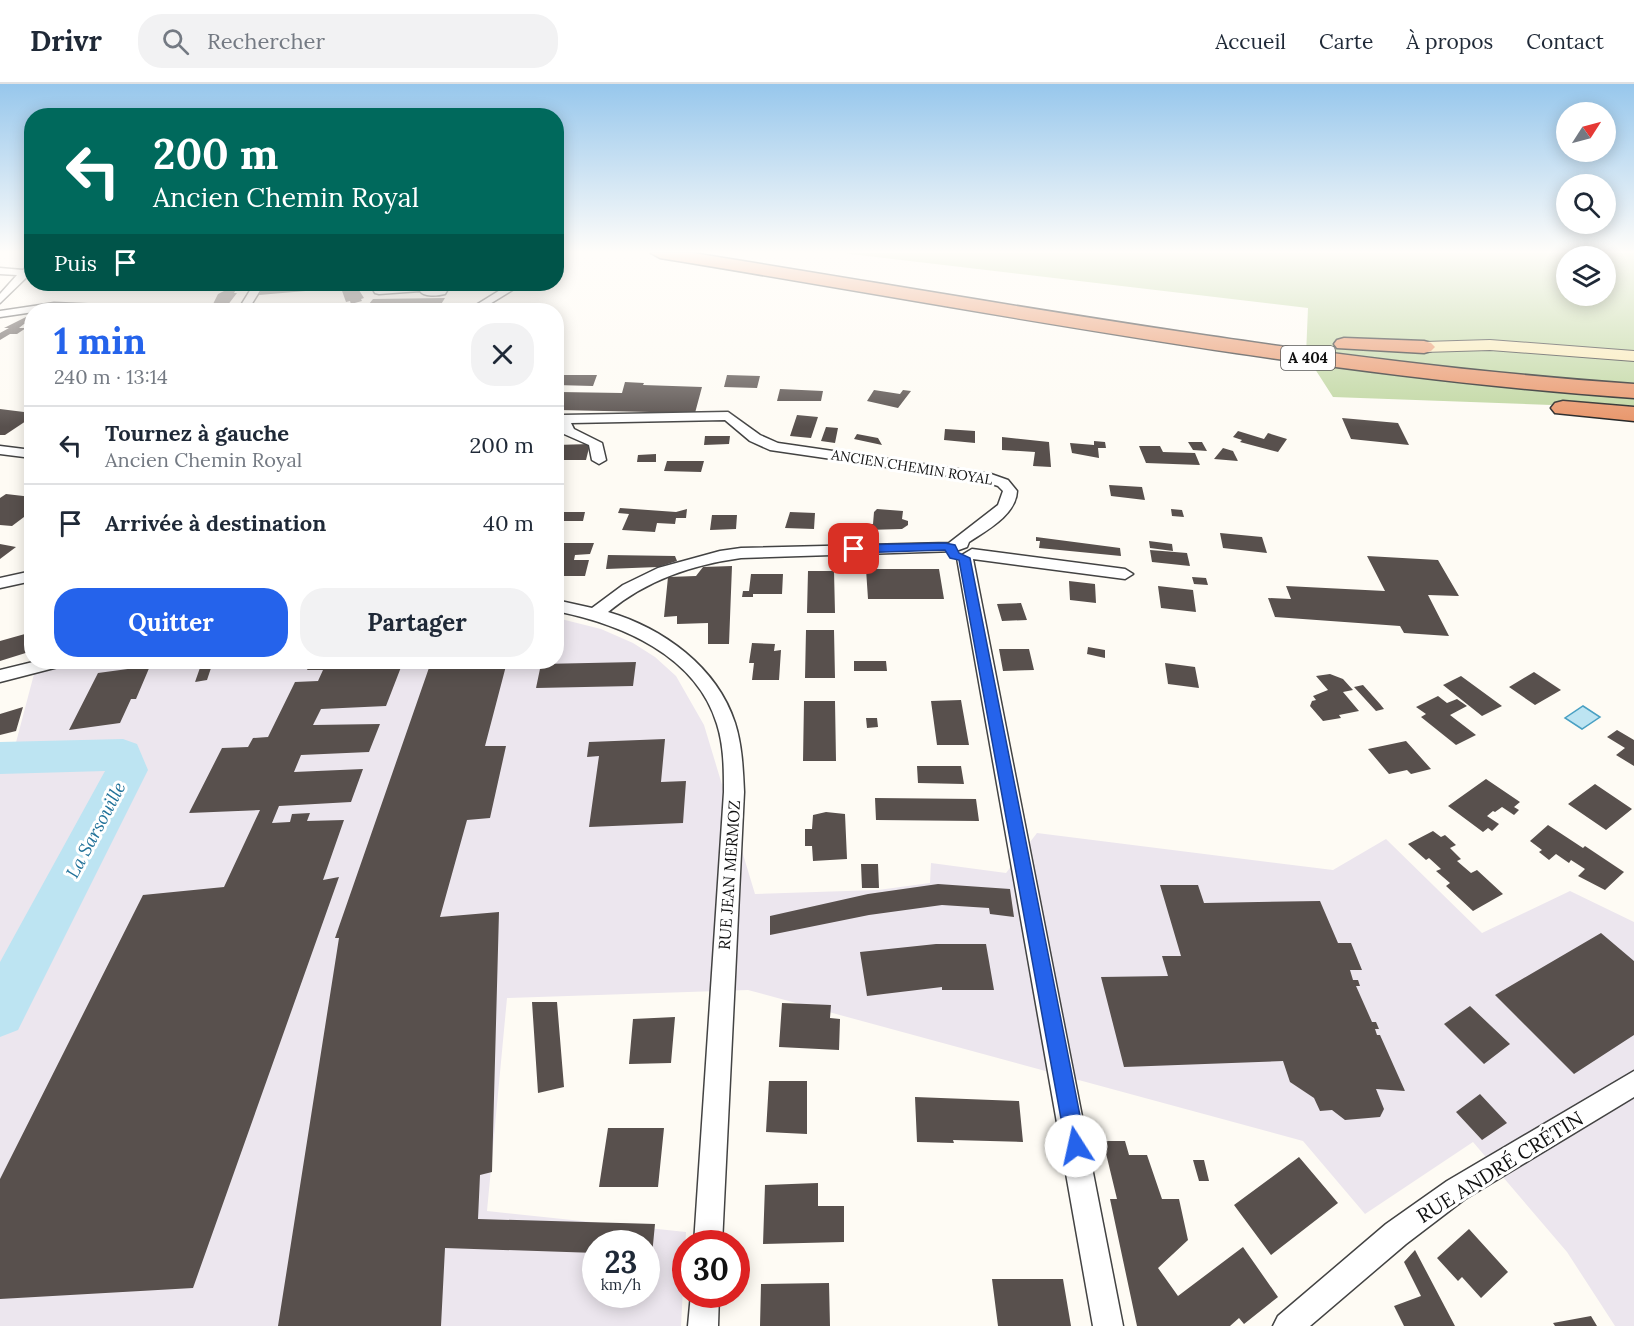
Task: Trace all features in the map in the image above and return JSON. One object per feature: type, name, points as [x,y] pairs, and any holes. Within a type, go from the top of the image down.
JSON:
[{"type":"highway","points":[[1028,311],[1324,375],[1541,406],[1634,414]]},
{"type":"highway","name":"A 404","points":[[1040,311],[1366,366],[1506,382],[1634,391]]},
{"type":"highway","name":"A 404","points":[[1047,311],[1390,361],[1514,373],[1634,380]]},
{"type":"highway","points":[[1059,311],[1286,339],[1351,345],[1424,347]]},
{"type":"main road","points":[[1424,347],[1490,345],[1634,356]]},
{"type":"street","name":"ANCIEN CHEMIN ROYAL","points":[[564,418],[728,416],[755,438],[775,447],[986,477],[1006,484],[1012,497],[1006,508],[961,541],[962,551]]},
{"type":"street","name":"ANCIEN CHEMIN ROYAL","points":[[564,420],[569,431],[595,443],[599,460]]},
{"type":"street","points":[[0,450],[24,453]]},
{"type":"street","points":[[596,613],[615,597],[644,579],[684,563],[709,557],[752,552],[962,551],[1125,574]]},
{"type":"street","points":[[962,551],[1025,868],[1108,1326]]},
{"type":"street","points":[[0,583],[24,578]]},
{"type":"street","name":"RUE JEAN MERMOZ","points":[[564,607],[596,613],[645,633],[679,656],[704,682],[723,715],[730,741],[734,792],[709,1230]]},
{"type":"street","points":[[0,676],[28,669]]},
{"type":"street","name":"RUE ANDRÉ CRÉTIN","points":[[1288,1326],[1396,1234],[1456,1190],[1634,1083]]},
{"type":"street","points":[[703,1326],[704,1308]]},
{"type":"shaded area","points":[[564,620],[601,629],[633,643],[655,657],[676,676],[704,725],[755,894],[878,890],[930,883],[931,863],[1006,873],[1037,833],[1333,870],[1386,839],[1482,933],[1570,891],[1634,922],[1634,1326],[1615,1326],[1567,1252],[1473,1142],[1365,1214],[1303,1141],[748,990],[507,998],[487,1211],[672,1231],[672,1308],[682,1308],[681,1326],[0,1326],[0,753],[14,750],[34,674],[52,669],[564,669]]},
{"type":"green space","points":[[1308,311],[1634,311],[1634,408],[1333,397],[1306,355]]},
{"type":"water","points":[[1583,706],[1600,717],[1582,729],[1565,718]]},
{"type":"building","points":[[24,318],[24,324],[19,328],[24,329],[0,340],[0,333],[9,328],[4,328]]},
{"type":"building","points":[[564,375],[597,375],[593,386],[564,385]]},
{"type":"building","points":[[727,375],[760,376],[757,388],[724,387]]},
{"type":"building","points":[[625,382],[644,383],[643,385],[702,387],[695,413],[564,410],[564,392],[622,393]]},
{"type":"building","points":[[780,389],[823,391],[821,401],[777,401]]},
{"type":"building","points":[[874,390],[900,394],[903,390],[911,391],[898,408],[867,401]]},
{"type":"building","points":[[0,409],[24,412],[24,422],[5,435],[0,435]]},
{"type":"building","points":[[797,415],[818,417],[811,438],[790,436]]},
{"type":"building","points":[[1342,418],[1398,423],[1409,445],[1351,439]]},
{"type":"building","points":[[826,427],[838,428],[835,443],[821,441]]},
{"type":"building","points":[[945,429],[975,431],[975,443],[944,440]]},
{"type":"building","points":[[1238,431],[1264,439],[1268,433],[1287,439],[1278,452],[1240,442],[1242,440],[1233,437]]},
{"type":"building","points":[[857,434],[878,438],[882,445],[854,439]]},
{"type":"building","points":[[705,436],[730,436],[729,444],[704,445]]},
{"type":"building","points":[[1002,437],[1049,442],[1051,467],[1033,466],[1035,452],[1002,450]]},
{"type":"building","points":[[1094,441],[1105,442],[1106,448],[1098,448],[1099,458],[1072,453],[1070,443],[1094,445]]},
{"type":"building","points":[[1188,442],[1202,442],[1207,451],[1193,450]]},
{"type":"building","points":[[590,444],[586,460],[564,460],[564,445]]},
{"type":"building","points":[[1139,446],[1160,446],[1163,452],[1195,453],[1200,465],[1146,463]]},
{"type":"building","points":[[1223,448],[1233,451],[1238,461],[1214,459]]},
{"type":"building","points":[[656,454],[656,462],[637,462],[638,455]]},
{"type":"building","points":[[667,461],[704,461],[701,472],[664,471]]},
{"type":"building","points":[[1109,485],[1142,487],[1145,500],[1111,496]]},
{"type":"building","points":[[6,494],[24,496],[24,517],[12,526],[0,525],[0,498]]},
{"type":"building","points":[[620,508],[676,512],[687,509],[686,518],[676,518],[675,524],[657,523],[655,532],[622,530],[629,514],[618,513]]},
{"type":"building","points":[[877,509],[903,511],[902,519],[908,521],[908,525],[902,529],[867,530],[867,524],[873,524],[874,512]]},
{"type":"building","points":[[1171,509],[1182,510],[1184,517],[1172,516]]},
{"type":"building","points":[[564,512],[585,512],[583,521],[564,521]]},
{"type":"building","points":[[790,512],[815,513],[814,529],[785,528]]},
{"type":"building","points":[[712,515],[737,515],[736,529],[710,530]]},
{"type":"building","points":[[1220,533],[1262,537],[1267,553],[1223,548]]},
{"type":"building","points":[[1036,537],[1120,548],[1121,556],[1039,548],[1040,541],[1036,541]]},
{"type":"building","points":[[1149,541],[1172,544],[1173,551],[1150,548]]},
{"type":"building","points":[[564,543],[594,543],[590,554],[575,555],[574,560],[589,560],[585,576],[564,576]]},
{"type":"building","points":[[0,544],[16,547],[0,559]]},
{"type":"building","points":[[1150,550],[1187,553],[1190,566],[1152,562]]},
{"type":"building","points":[[608,555],[675,556],[677,561],[658,567],[606,569]]},
{"type":"building","points":[[1367,556],[1438,560],[1459,596],[1428,595],[1449,636],[1404,633],[1400,626],[1275,617],[1268,598],[1291,599],[1286,586],[1385,591]]},
{"type":"building","points":[[732,566],[729,644],[708,644],[708,623],[677,624],[677,616],[664,617],[668,577],[696,576],[703,567]]},
{"type":"building","points":[[866,569],[939,569],[944,599],[868,599]]},
{"type":"building","points":[[808,571],[834,571],[835,613],[807,613]]},
{"type":"building","points":[[751,574],[783,574],[782,594],[753,594],[753,597],[742,597],[743,591],[749,591]]},
{"type":"building","points":[[1192,577],[1206,578],[1208,585],[1194,584]]},
{"type":"building","points":[[1069,581],[1095,584],[1096,603],[1070,600]]},
{"type":"building","points":[[1158,586],[1193,590],[1196,612],[1161,608]]},
{"type":"building","points":[[1021,603],[1027,620],[1002,621],[997,604]]},
{"type":"building","points":[[806,630],[834,630],[835,678],[805,678]]},
{"type":"building","points":[[24,634],[24,654],[0,661],[0,641]]},
{"type":"building","points":[[752,643],[775,644],[774,651],[781,650],[779,680],[752,680],[754,663],[749,663]]},
{"type":"building","points":[[1088,647],[1105,650],[1105,658],[1087,654]]},
{"type":"building","points":[[999,649],[1029,649],[1034,670],[1003,671]]},
{"type":"building","points":[[854,661],[886,661],[887,671],[854,671]]},
{"type":"building","points":[[636,662],[633,686],[536,688],[540,669],[564,669],[564,664]]},
{"type":"building","points":[[1165,663],[1195,667],[1199,688],[1168,684]]},
{"type":"building","points":[[149,669],[136,699],[131,699],[120,723],[69,730],[98,673]]},
{"type":"building","points":[[200,669],[211,669],[207,680],[195,682]]},
{"type":"building","points":[[400,669],[386,706],[321,709],[313,725],[380,724],[369,752],[301,755],[294,772],[363,769],[351,802],[279,806],[272,823],[290,822],[292,814],[310,813],[307,821],[344,820],[323,880],[339,877],[193,1288],[0,1299],[0,1179],[143,895],[224,887],[260,810],[189,813],[222,748],[248,747],[253,738],[268,737],[295,682],[318,681],[323,670],[307,670]]},
{"type":"building","points":[[429,669],[505,669],[485,746],[506,746],[490,818],[467,820],[440,917],[499,912],[492,1172],[480,1175],[478,1219],[655,1224],[654,1230],[582,1230],[582,1253],[445,1248],[441,1326],[278,1326],[339,938],[335,938]]},
{"type":"building","points":[[1534,672],[1561,690],[1535,705],[1509,687]]},
{"type":"building","points":[[1330,674],[1343,679],[1353,690],[1343,692],[1359,711],[1339,715],[1341,718],[1323,721],[1310,706],[1312,701],[1316,700],[1313,696],[1328,690],[1316,676]]},
{"type":"building","points":[[1461,676],[1502,706],[1482,716],[1443,685]]},
{"type":"building","points":[[1363,685],[1384,709],[1376,711],[1354,687]]},
{"type":"building","points":[[1438,696],[1447,703],[1457,699],[1467,706],[1450,715],[1476,735],[1456,745],[1421,717],[1426,714],[1416,707]]},
{"type":"building","points":[[961,700],[969,745],[937,745],[931,701]]},
{"type":"building","points":[[804,701],[835,701],[836,761],[803,761]]},
{"type":"building","points":[[23,707],[16,731],[0,735],[0,714]]},
{"type":"building","points":[[866,718],[877,718],[878,727],[867,728]]},
{"type":"building","points":[[1617,730],[1634,740],[1634,766],[1616,755],[1625,748],[1607,737]]},
{"type":"building","points":[[665,739],[661,782],[686,781],[683,823],[589,827],[599,756],[587,757],[589,742]]},
{"type":"building","points":[[1406,741],[1431,769],[1411,774],[1407,770],[1389,774],[1368,749]]},
{"type":"building","points":[[917,766],[961,766],[964,784],[918,783]]},
{"type":"building","points":[[1486,779],[1520,802],[1514,807],[1519,810],[1514,815],[1502,807],[1493,811],[1487,816],[1499,824],[1492,831],[1488,828],[1483,832],[1448,806]]},
{"type":"building","points":[[1595,784],[1632,809],[1606,830],[1568,804]]},
{"type":"building","points":[[875,798],[976,799],[979,821],[876,820]]},
{"type":"building","points":[[826,812],[845,814],[847,859],[813,861],[812,846],[805,846],[805,829],[812,829],[813,815]]},
{"type":"building","points":[[1548,825],[1624,872],[1605,890],[1578,876],[1585,869],[1571,860],[1569,863],[1556,854],[1549,860],[1539,852],[1542,850],[1530,841]]},
{"type":"building","points":[[1433,831],[1441,837],[1445,835],[1456,845],[1450,848],[1461,859],[1457,861],[1471,873],[1477,870],[1503,894],[1473,911],[1446,886],[1450,883],[1436,871],[1441,869],[1429,858],[1426,860],[1408,844]]},
{"type":"building","points":[[861,864],[878,864],[879,888],[862,888]]},
{"type":"building","points":[[938,884],[1010,889],[1014,917],[990,914],[989,908],[942,905],[869,915],[770,935],[770,916],[868,894]]},
{"type":"building","points":[[1160,885],[1198,885],[1204,903],[1320,901],[1338,943],[1351,943],[1362,970],[1350,970],[1353,980],[1358,980],[1360,986],[1356,986],[1372,1022],[1376,1022],[1379,1029],[1375,1029],[1377,1035],[1380,1035],[1405,1091],[1376,1089],[1384,1109],[1380,1117],[1345,1120],[1332,1110],[1320,1111],[1314,1098],[1290,1082],[1283,1061],[1124,1067],[1101,977],[1168,976],[1162,956],[1181,956]]},
{"type":"building","points":[[1601,933],[1634,961],[1634,1035],[1574,1074],[1495,995]]},
{"type":"building","points":[[936,944],[986,944],[994,990],[942,990],[942,987],[867,996],[860,952]]},
{"type":"building","points":[[532,1002],[557,1002],[564,1087],[538,1093]]},
{"type":"building","points":[[782,1003],[831,1005],[830,1018],[840,1019],[839,1050],[779,1047]]},
{"type":"building","points":[[1470,1006],[1510,1044],[1484,1064],[1444,1024]]},
{"type":"building","points":[[675,1017],[671,1063],[629,1064],[633,1019]]},
{"type":"building","points":[[769,1081],[807,1081],[807,1134],[766,1132]]},
{"type":"building","points":[[1480,1094],[1507,1123],[1482,1140],[1456,1112]]},
{"type":"building","points":[[915,1097],[1019,1101],[1023,1142],[953,1140],[954,1143],[917,1142]]},
{"type":"building","points":[[608,1128],[664,1128],[658,1187],[599,1187]]},
{"type":"building","points":[[1103,1141],[1125,1141],[1129,1155],[1147,1155],[1162,1199],[1179,1199],[1188,1240],[1158,1268],[1178,1296],[1243,1247],[1278,1297],[1244,1324],[1239,1318],[1230,1326],[1137,1326],[1110,1199],[1117,1199]]},
{"type":"building","points":[[1299,1157],[1338,1203],[1271,1255],[1234,1205]]},
{"type":"building","points":[[1193,1160],[1204,1160],[1209,1181],[1199,1181]]},
{"type":"building","points":[[818,1183],[818,1206],[844,1206],[844,1242],[763,1244],[765,1185]]},
{"type":"building","points":[[1469,1229],[1508,1272],[1481,1298],[1462,1277],[1458,1281],[1437,1258]]},
{"type":"building","points":[[1415,1250],[1455,1326],[1404,1326],[1394,1306],[1421,1296],[1404,1262]]},
{"type":"building","points":[[992,1279],[1063,1279],[1071,1326],[998,1326]]},
{"type":"building","points":[[829,1283],[830,1326],[760,1326],[761,1284]]},
{"type":"building","points":[[1591,1316],[1597,1326],[1555,1326],[1553,1323]]},
{"type":"waterway","name":"La Sarsouille","points":[[0,758],[123,755],[127,770],[0,1012]]},
{"type":"route","points":[[854,549],[945,546],[951,548],[954,555],[964,558],[966,563],[1076,1146]]}]
